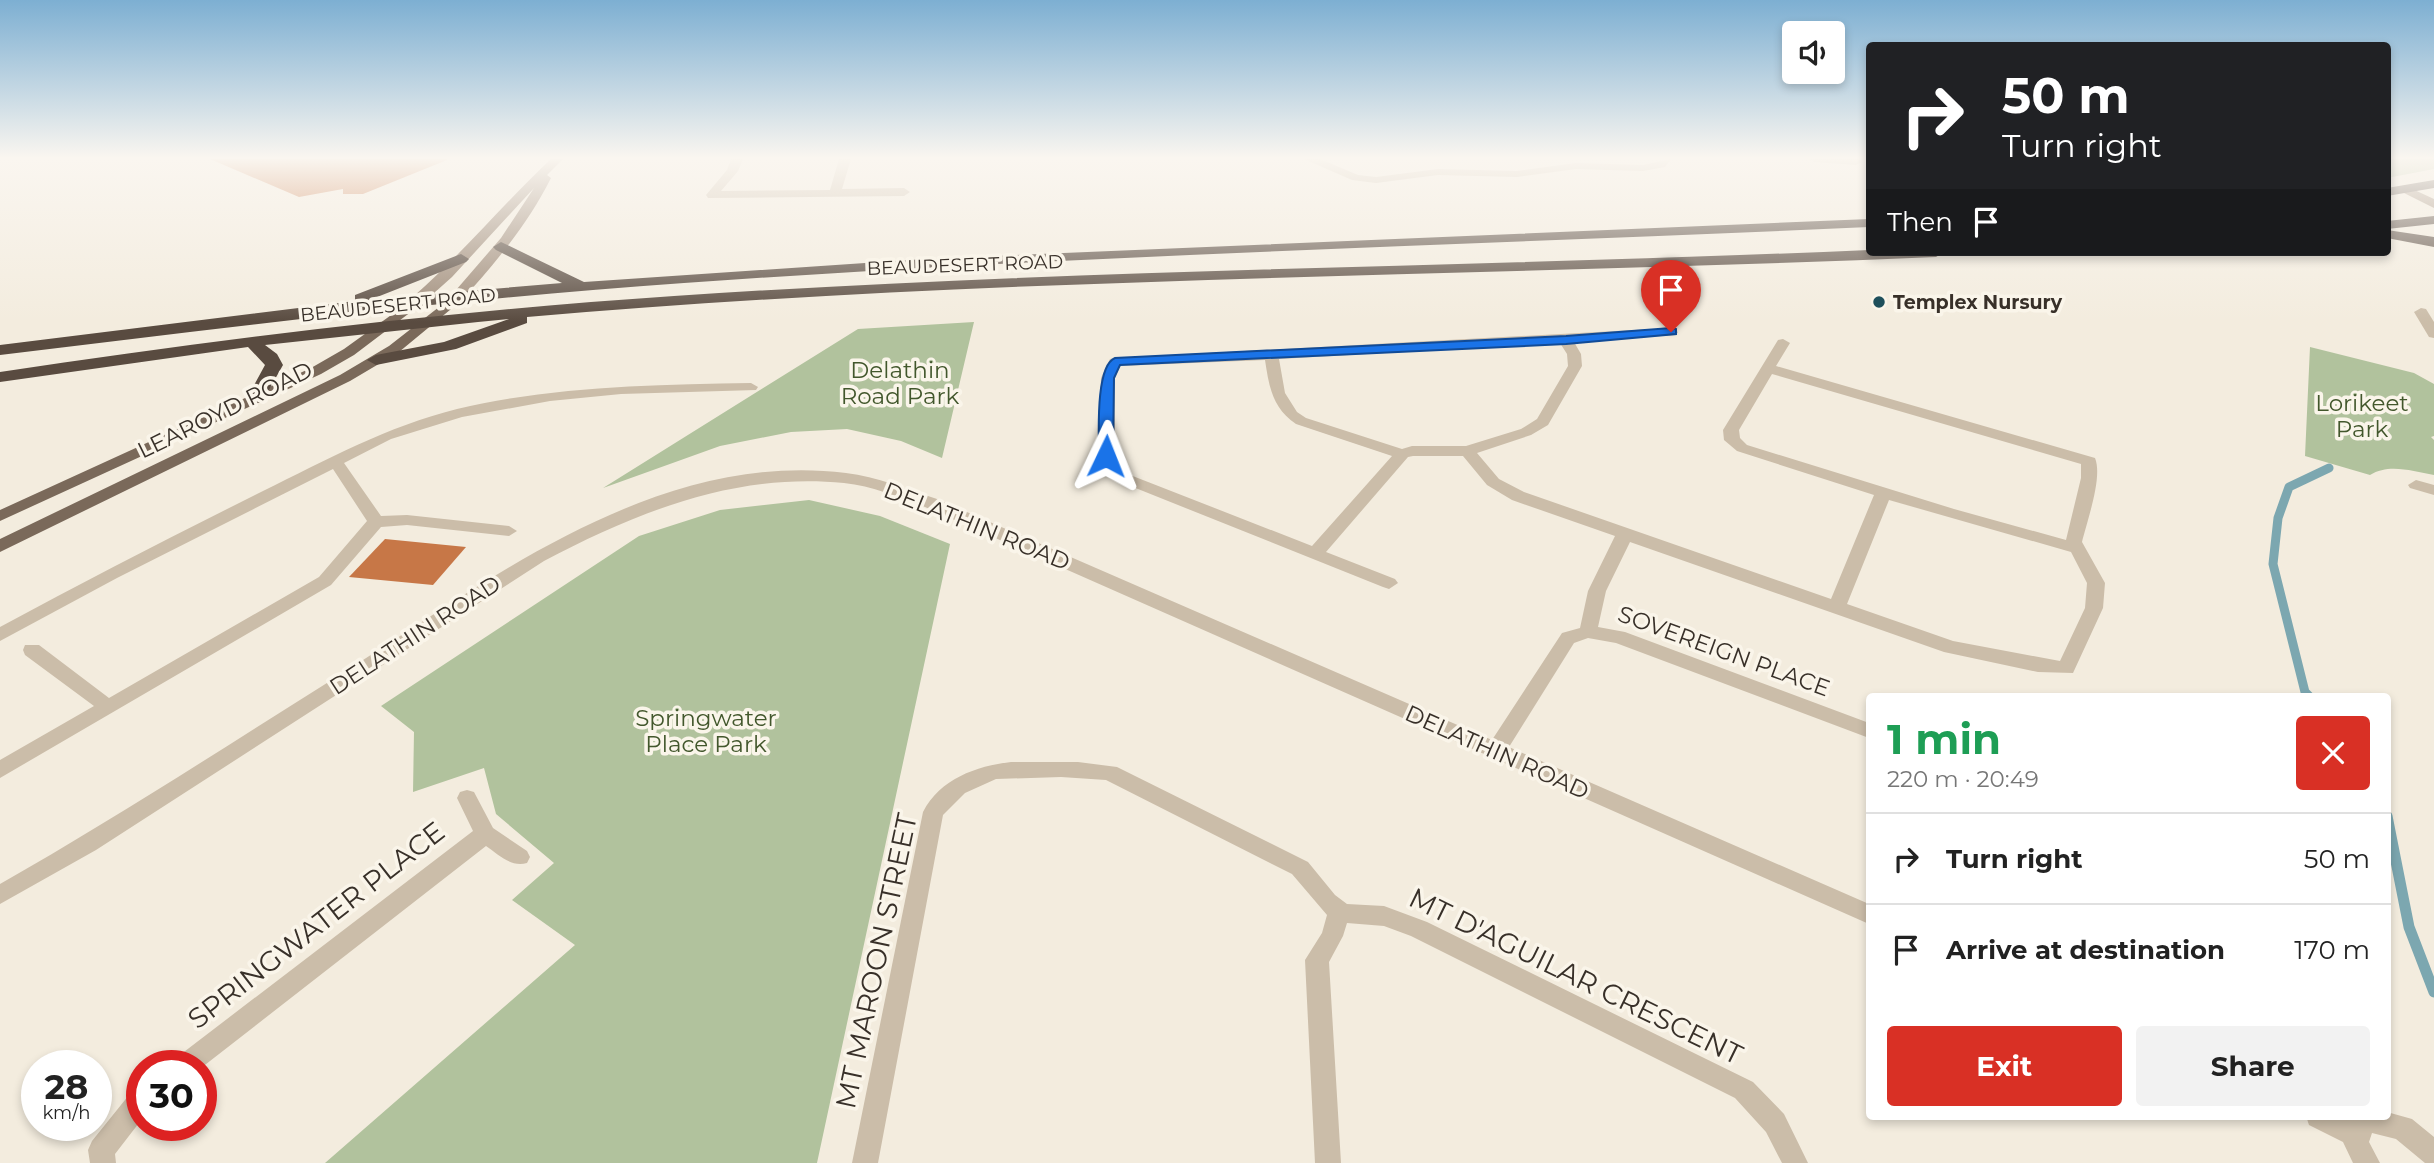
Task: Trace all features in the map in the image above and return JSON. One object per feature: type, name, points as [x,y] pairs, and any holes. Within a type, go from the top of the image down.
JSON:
[{"type":"highway","points":[[2391,225],[2434,220]]},
{"type":"highway","name":"BEAUDESERT ROAD","points":[[0,350],[336,308],[581,285],[924,264],[1866,223]]},
{"type":"highway","points":[[2391,235],[2434,242]]},
{"type":"highway","points":[[501,247],[528,263],[581,285]]},
{"type":"highway","name":"BEAUDESERT ROAD","points":[[0,377],[252,342],[431,321],[905,287],[1866,254]]},
{"type":"highway","points":[[336,308],[461,259]]},
{"type":"highway","points":[[376,360],[416,355],[484,336],[539,312]]},
{"type":"highway","points":[[252,342],[271,358],[274,365],[256,398]]},
{"type":"main road","name":"LEAROYD ROAD","points":[[0,546],[376,360],[431,321],[457,297]]},
{"type":"main road","name":"LEAROYD ROAD","points":[[0,516],[334,361],[386,326],[419,299]]},
{"type":"street","points":[[419,299],[461,259],[502,213]]},
{"type":"street","points":[[457,297],[501,247],[526,213]]},
{"type":"street","points":[[2421,312],[2432,330]]},
{"type":"street","points":[[1389,583],[1119,476],[1107,467],[1108,378],[1115,362],[1566,340],[1671,332]]},
{"type":"street","points":[[1315,554],[1402,454],[1412,451],[1467,451],[1526,432],[1543,422],[1575,366],[1574,354],[1566,340]]},
{"type":"street","points":[[1783,343],[1731,430],[1732,440],[1742,448],[1882,494],[2076,548]]},
{"type":"street","points":[[1270,355],[1280,402],[1286,413],[1301,421],[1402,454]]},
{"type":"street","points":[[1467,451],[1493,482],[1518,496],[1951,647],[2066,668],[2094,608],[2096,583],[2074,542],[2089,478],[2089,461],[1768,368]]},
{"type":"street","points":[[0,635],[111,574],[386,436],[459,413],[550,397],[621,390],[751,387]]},
{"type":"street","points":[[335,461],[376,522]]},
{"type":"street","name":"DELATHIN ROAD","points":[[0,895],[88,844],[538,557],[619,517],[669,499],[760,479],[843,478],[880,485],[931,503],[1866,913]]},
{"type":"street","points":[[2416,485],[2434,490]]},
{"type":"street","points":[[1836,609],[1882,494]]},
{"type":"street","points":[[0,770],[325,580],[376,522],[407,520],[509,531]]},
{"type":"street","points":[[1588,632],[1597,591],[1625,534]]},
{"type":"street","name":"SOVEREIGN PLACE","points":[[1496,751],[1568,638],[1588,632],[1619,637],[1866,730]]},
{"type":"street","points":[[32,650],[108,707]]},
{"type":"street","name":"MT MAROON STREET","points":[[864,1163],[933,812],[949,792],[964,781],[1002,769],[1091,769],[1110,773],[1300,868],[1327,902],[1339,911]]},
{"type":"street","name":"SPRINGWATER PLACE","points":[[467,798],[485,834],[519,857]]},
{"type":"street","name":"SPRINGWATER PLACE","points":[[206,1050],[485,834]]},
{"type":"street","points":[[1328,1163],[1317,961],[1332,936],[1339,911]]},
{"type":"street","name":"MT D'AGUILAR CRESCENT","points":[[1339,911],[1353,916],[1384,916],[1419,929],[1744,1090],[1762,1105],[1775,1123],[1788,1143],[1796,1163]]},
{"type":"street","points":[[103,1163],[101,1150],[126,1116]]},
{"type":"street","points":[[2326,1120],[2355,1135],[2367,1163]]},
{"type":"street","points":[[2355,1135],[2362,1123],[2380,1120],[2416,1136],[2434,1154]]},
{"type":"green space","name":"Delathin Road Park","points":[[974,322],[942,458],[901,441],[847,429],[791,432],[720,446],[603,488],[858,329]]},
{"type":"green space","name":"Lorikeet Park","points":[[2310,347],[2414,373],[2434,384],[2434,436],[2431,437],[2434,440],[2434,475],[2385,469],[2370,475],[2305,456]]},
{"type":"green space","name":"Springwater Place Park","points":[[809,500],[880,516],[950,544],[817,1163],[325,1163],[575,945],[512,900],[554,863],[496,814],[484,768],[413,792],[414,732],[381,706],[639,536],[720,510]]},
{"type":"building","points":[[385,539],[466,547],[433,585],[349,577]]},
{"type":"waterway","points":[[2306,693],[2273,564],[2278,518],[2289,487],[2329,468]]},
{"type":"waterway","points":[[2391,836],[2409,927],[2434,992]]},
{"type":"place","name":"Templex Nursury","points":[[1879,302]]},
{"type":"route","points":[[1106,456],[1108,378],[1115,362],[1566,340],[1671,332]]}]
